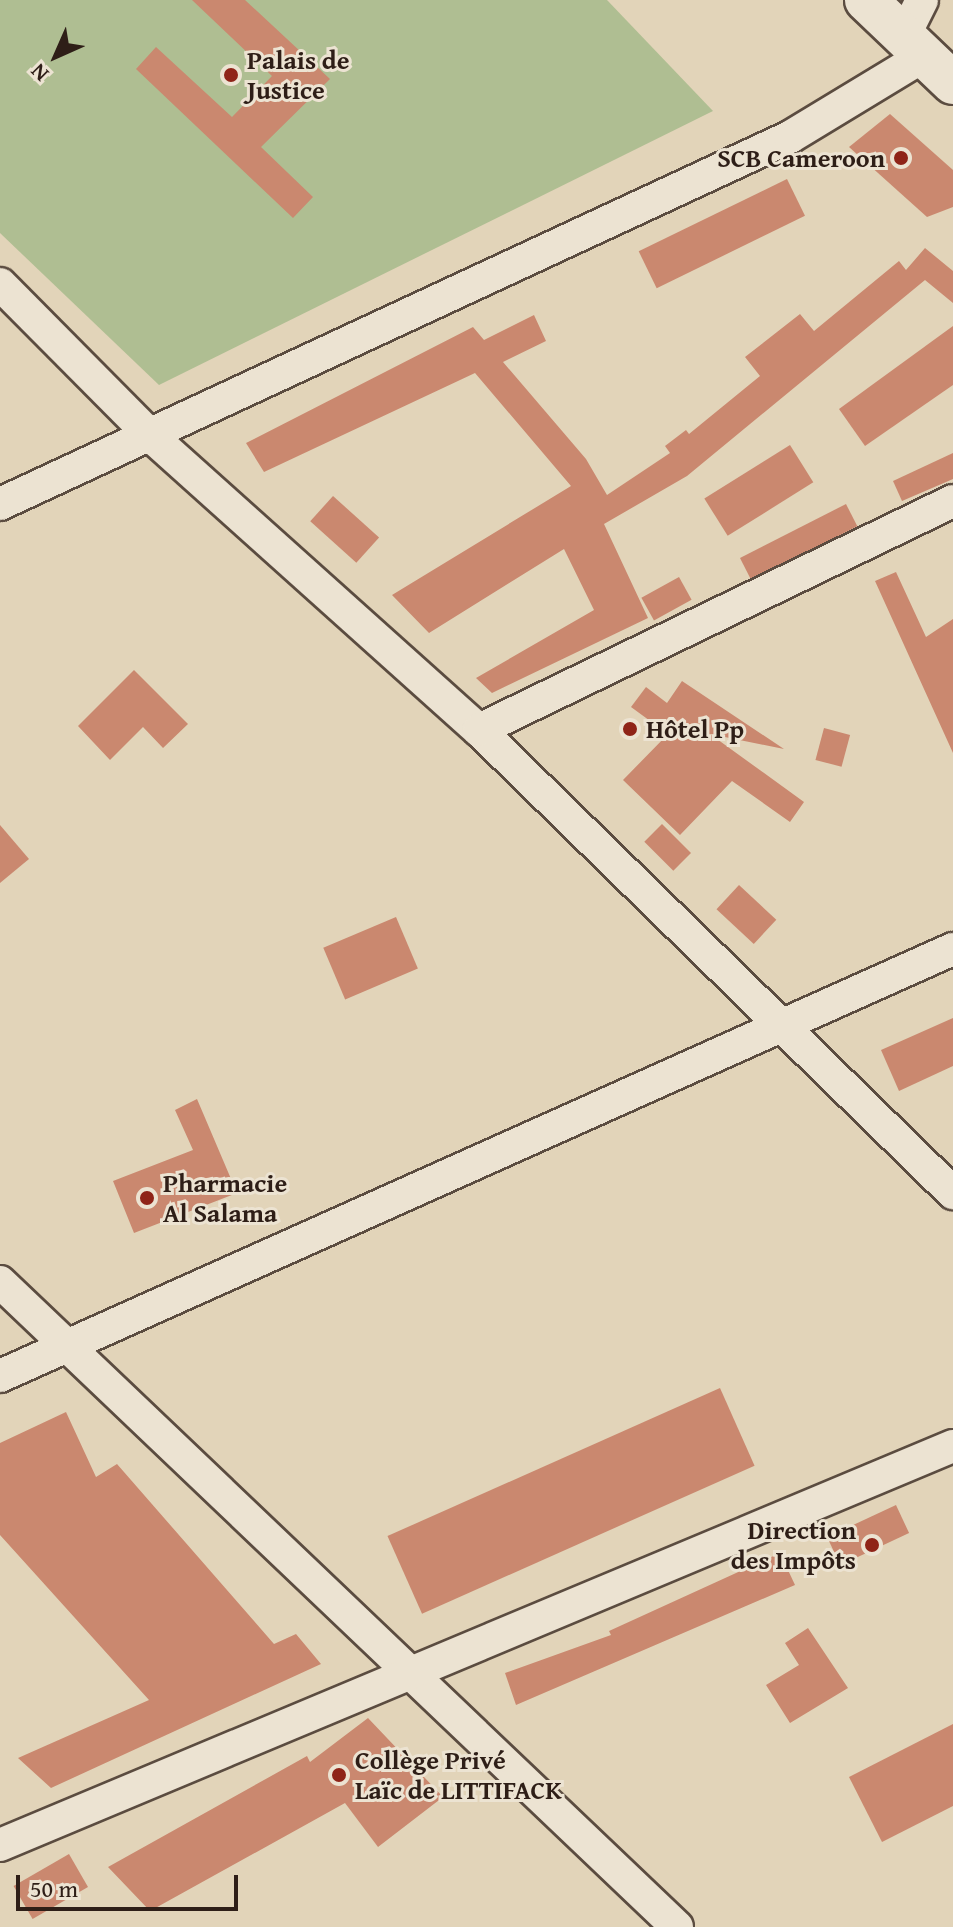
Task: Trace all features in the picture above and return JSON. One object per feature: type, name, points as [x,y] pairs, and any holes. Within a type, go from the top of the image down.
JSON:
[{"type":"street","points":[[0,504],[790,137],[926,44],[866,0]]},
{"type":"street","points":[[0,284],[151,436],[479,730],[777,1026],[953,1193]]},
{"type":"street","points":[[479,730],[953,501]]},
{"type":"street","points":[[0,1376],[953,949]]},
{"type":"street","points":[[0,1282],[416,1673],[677,1927]]},
{"type":"street","points":[[0,1845],[953,1446]]},
{"type":"green space","points":[[0,0],[607,0],[713,111],[159,385],[0,233]]},
{"type":"building","points":[[192,0],[245,0],[330,79],[261,147],[313,197],[293,218],[136,69],[156,47],[232,117],[272,76]]},
{"type":"building","name":"SCB Cameroon","points":[[890,114],[953,170],[953,207],[927,217],[849,147]]},
{"type":"building","points":[[787,179],[805,216],[657,288],[639,251]]},
{"type":"building","points":[[925,248],[953,271],[953,303],[925,280],[687,476],[604,524],[648,618],[492,693],[476,678],[594,610],[564,549],[429,633],[392,595],[571,486],[475,373],[264,472],[246,443],[473,327],[484,340],[534,315],[546,341],[503,362],[586,459],[607,495],[670,453],[665,446],[686,430],[689,434],[760,376],[745,357],[800,314],[814,331],[899,261],[906,270]]},
{"type":"building","points":[[953,326],[953,385],[865,446],[839,409]]},
{"type":"building","points":[[790,445],[813,482],[728,536],[704,499]]},
{"type":"building","points":[[953,453],[953,479],[902,501],[893,481]]},
{"type":"building","points":[[333,496],[379,537],[356,563],[310,521]]},
{"type":"building","points":[[846,504],[857,526],[751,580],[740,558]]},
{"type":"building","points":[[896,572],[926,637],[953,619],[953,753],[875,581]]},
{"type":"building","points":[[679,577],[692,600],[654,621],[641,598]]},
{"type":"building","points":[[134,670],[188,724],[163,748],[143,727],[110,760],[78,726]]},
{"type":"building","points":[[682,681],[784,749],[710,734],[804,802],[790,822],[732,781],[680,835],[623,780],[668,734],[631,707],[646,687],[667,703]]},
{"type":"building","points":[[824,728],[850,735],[842,767],[815,760]]},
{"type":"building","points":[[662,824],[691,853],[673,871],[644,842]]},
{"type":"building","points":[[0,825],[29,859],[0,883]]},
{"type":"building","points":[[739,885],[776,920],[754,944],[716,909]]},
{"type":"building","points":[[396,917],[418,969],[345,999],[323,948]]},
{"type":"building","points":[[953,1018],[953,1066],[899,1091],[881,1050]]},
{"type":"building","points":[[197,1099],[237,1193],[134,1233],[113,1181],[193,1150],[175,1110]]},
{"type":"building","points":[[720,1388],[755,1466],[422,1614],[387,1536]]},
{"type":"building","points":[[66,1412],[96,1477],[117,1464],[274,1644],[296,1634],[321,1664],[51,1788],[18,1758],[149,1700],[0,1535],[0,1443]]},
{"type":"building","points":[[896,1505],[909,1533],[840,1565],[827,1537]]},
{"type":"building","points":[[780,1553],[795,1585],[516,1705],[505,1673],[611,1635],[609,1631]]},
{"type":"building","points":[[808,1628],[848,1688],[790,1723],[766,1685],[799,1665],[785,1643]]},
{"type":"building","points":[[368,1718],[443,1797],[378,1847],[345,1803],[150,1911],[108,1867],[307,1756],[310,1762]]},
{"type":"building","points":[[953,1724],[953,1806],[882,1842],[849,1777]]},
{"type":"building","points":[[69,1854],[88,1887],[33,1919],[14,1886]]},
{"type":"place","name":"Palais de Justice","points":[[231,75]]},
{"type":"place","name":"SCB Cameroon","points":[[901,158]]},
{"type":"place","name":"Hôtel Pp","points":[[630,729]]},
{"type":"place","name":"Pharmacie Al Salama","points":[[147,1198]]},
{"type":"place","name":"Direction des Impôts","points":[[872,1545]]},
{"type":"place","name":"Collège Privé Laïc de LITTIFACK","points":[[339,1775]]}]
